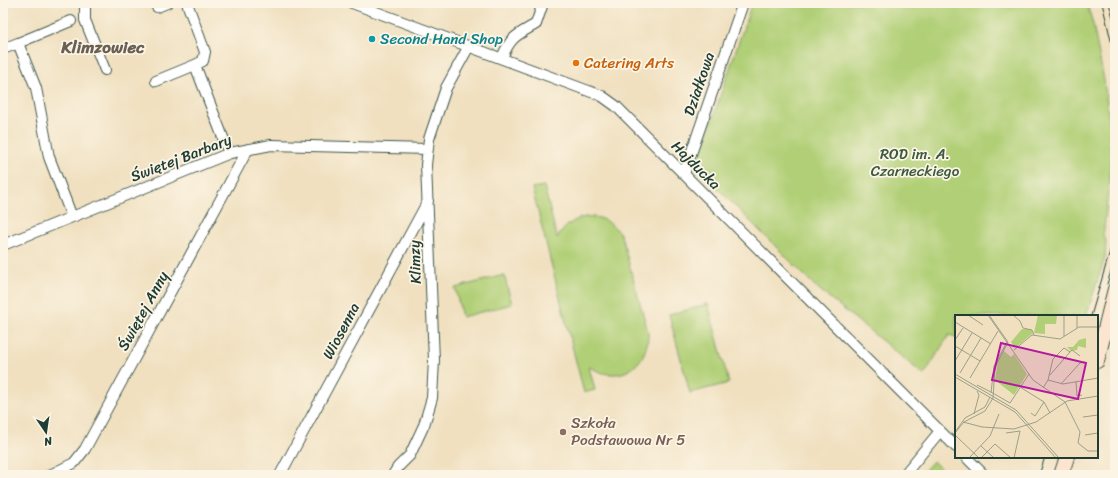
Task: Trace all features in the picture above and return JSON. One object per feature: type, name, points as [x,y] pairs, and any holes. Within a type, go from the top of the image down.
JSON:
[{"type":"street","points":[[85,3],[85,20],[105,70]]},
{"type":"street","points":[[155,3],[156,7],[167,3]]},
{"type":"street","points":[[156,81],[203,61],[205,52],[187,3]]},
{"type":"street","name":"Hajducka","points":[[352,3],[602,96],[616,106],[955,446]]},
{"type":"street","points":[[502,58],[506,47],[514,36],[536,24],[543,3]]},
{"type":"street","name":"Działkowa","points":[[684,174],[742,3]]},
{"type":"street","points":[[3,49],[71,22]]},
{"type":"street","points":[[18,43],[36,88],[49,157],[72,216]]},
{"type":"street","name":"Klimzy","points":[[393,475],[398,467],[410,455],[424,425],[432,398],[434,360],[426,166],[429,139],[446,88],[468,46]]},
{"type":"street","points":[[195,65],[229,153]]},
{"type":"street","name":"Świętej Barbary","points":[[3,244],[229,153],[271,145],[428,149]]},
{"type":"street","name":"Świętej Anny","points":[[50,475],[74,463],[85,449],[248,149]]},
{"type":"street","name":"Wiosenna","points":[[280,475],[428,201]]},
{"type":"street","points":[[1098,357],[1115,289]]},
{"type":"street","points":[[904,475],[940,431]]},
{"type":"street","points":[[967,458],[984,475]]},
{"type":"street","points":[[1061,475],[1068,458]]},
{"type":"green space","name":"ROD im. A. Czarneckiego","points":[[752,3],[1087,3],[1093,24],[1104,80],[1110,128],[1110,175],[1103,237],[1106,240],[1105,258],[1086,315],[955,315],[955,337],[949,335],[924,375],[815,286],[697,168],[697,164]]},
{"type":"green space","points":[[544,186],[557,238],[571,223],[588,217],[597,217],[605,220],[621,235],[648,332],[646,348],[639,362],[627,371],[619,374],[602,373],[589,367],[595,390],[584,393],[532,188]]},
{"type":"green space","points":[[504,275],[512,304],[462,317],[455,288]]},
{"type":"green space","points":[[708,304],[729,383],[690,393],[669,315]]},
{"type":"green space","points":[[933,461],[947,475],[921,475]]},
{"type":"tram line","points":[[1102,3],[1115,57]]},
{"type":"tram line","points":[[1109,3],[1115,25]]},
{"type":"tram line","points":[[1091,315],[1115,234]]},
{"type":"tram line","points":[[1107,284],[1115,259]]},
{"type":"tram line","points":[[1039,475],[1045,458]]},
{"type":"place","name":"Second Hand Shop","points":[[372,39]]},
{"type":"place","name":"Catering Arts","points":[[576,63]]},
{"type":"place","name":"Szkoła Podstawowa Nr 5","points":[[563,432]]},
{"type":"district","name":"Klimzowiec","points":[[103,47]]}]
